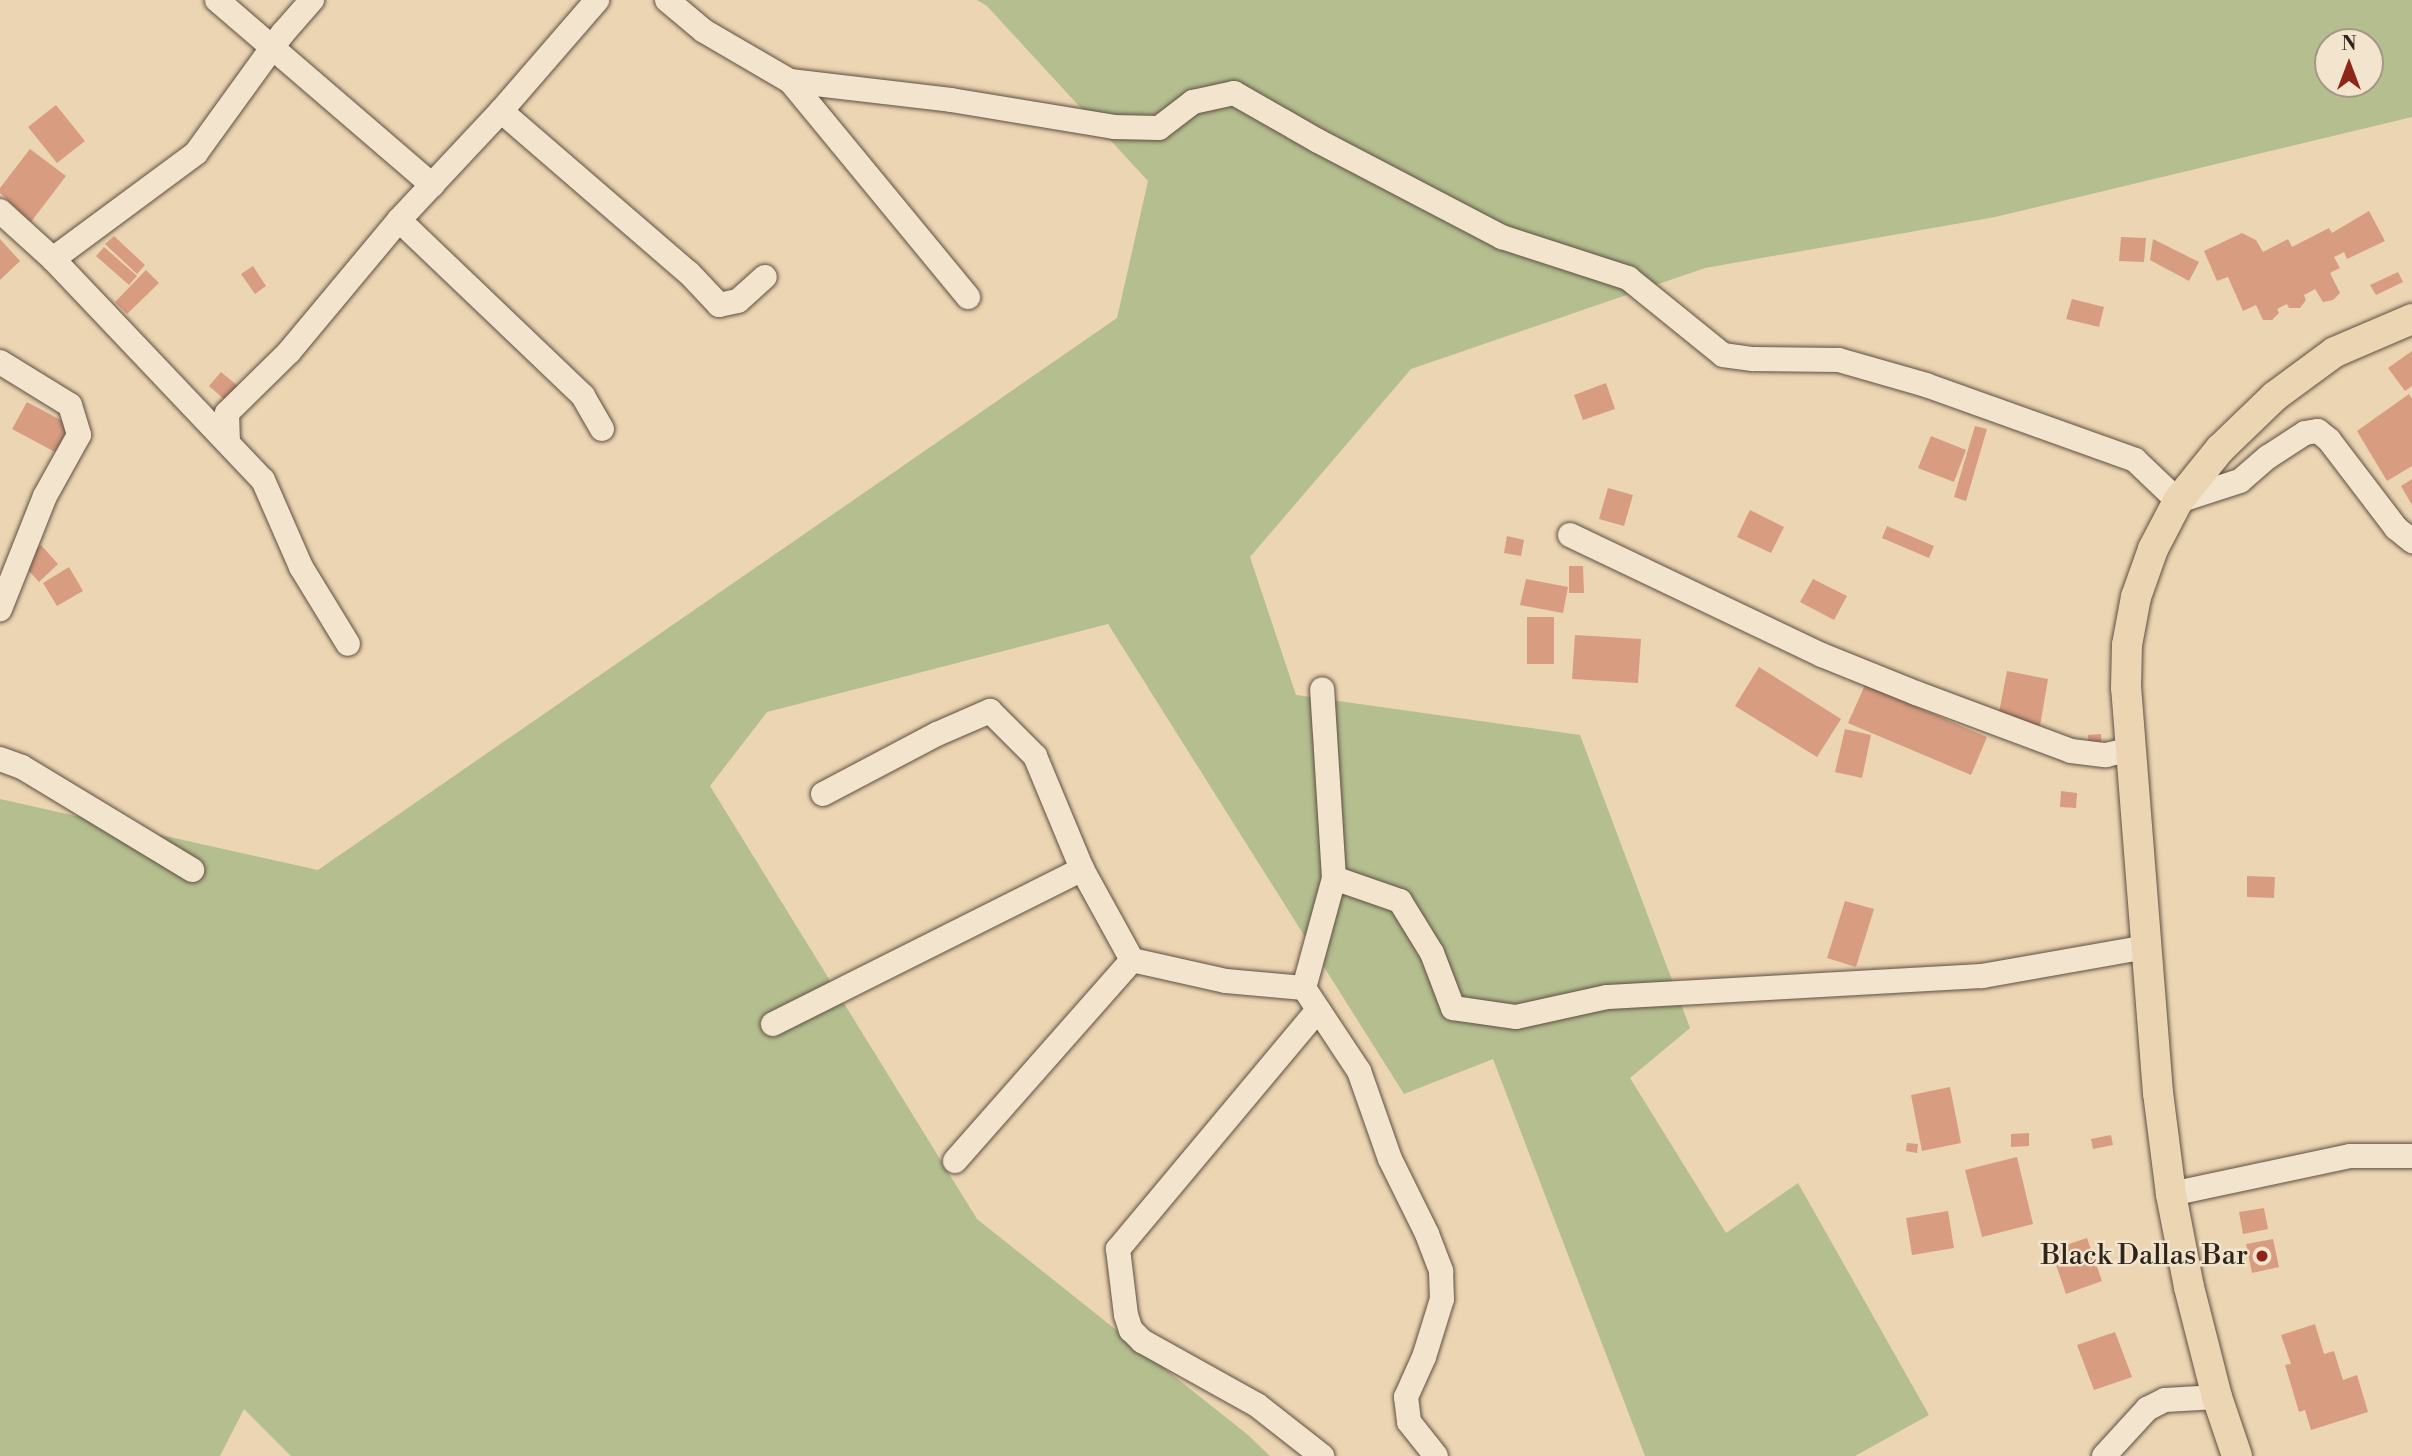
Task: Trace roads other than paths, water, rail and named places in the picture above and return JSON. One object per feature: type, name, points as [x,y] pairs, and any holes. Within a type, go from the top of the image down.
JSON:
[{"type":"main road","points":[[2236,1456],[2217,1397],[2189,1287],[2171,1194],[2158,1093],[2131,749],[2127,656],[2136,597],[2153,549],[2178,500],[2220,449],[2275,396],[2335,352],[2412,319]]},
{"type":"street","points":[[216,0],[274,46],[432,185]]},
{"type":"street","points":[[53,259],[196,153],[274,46],[312,0]]},
{"type":"street","points":[[229,442],[227,413],[289,352],[399,220],[501,111],[597,0]]},
{"type":"street","points":[[667,0],[704,30],[790,81],[968,297]]},
{"type":"street","points":[[790,81],[951,100],[1114,127],[1159,128],[1193,102],[1234,93],[1318,141],[1503,237],[1628,278],[1723,355],[1753,359],[1839,360],[1926,385],[2135,460],[2178,500],[2240,481],[2268,457],[2305,433],[2318,431],[2329,440],[2396,528],[2412,541]]},
{"type":"street","points":[[501,111],[689,273],[719,305],[738,301],[765,277]]},
{"type":"street","points":[[0,211],[53,259],[229,442],[263,481],[301,567],[348,644]]},
{"type":"street","points":[[399,220],[583,396],[602,429]]},
{"type":"street","points":[[0,362],[70,405],[79,435],[45,496],[0,609]]},
{"type":"street","points":[[1570,535],[1822,655],[1916,693],[2071,751],[2106,755],[2131,749]]},
{"type":"street","points":[[1322,690],[1334,878],[1304,988],[1359,1071],[1390,1159],[1427,1234],[1441,1271],[1442,1299],[1424,1356],[1406,1397],[1409,1422],[1436,1456]]},
{"type":"street","points":[[823,794],[937,734],[990,711],[1035,756],[1082,869],[1132,960],[1226,981],[1304,988]]},
{"type":"street","points":[[0,759],[22,766],[192,870]]},
{"type":"street","points":[[773,1024],[1082,869]]},
{"type":"street","points":[[1334,878],[1400,901],[1432,953],[1453,1008],[1516,1017],[1607,997],[1982,976],[2147,947]]},
{"type":"street","points":[[955,1161],[1132,960]]},
{"type":"street","points":[[1318,1010],[1118,1249],[1126,1315],[1131,1330],[1142,1341],[1256,1405],[1322,1456]]},
{"type":"street","points":[[2171,1194],[2350,1156],[2412,1156]]},
{"type":"street","points":[[2105,1456],[2147,1409],[2165,1401],[2217,1397]]},
{"type":"place","name":"Black Dallas Bar","points":[[2262,1256]]}]
